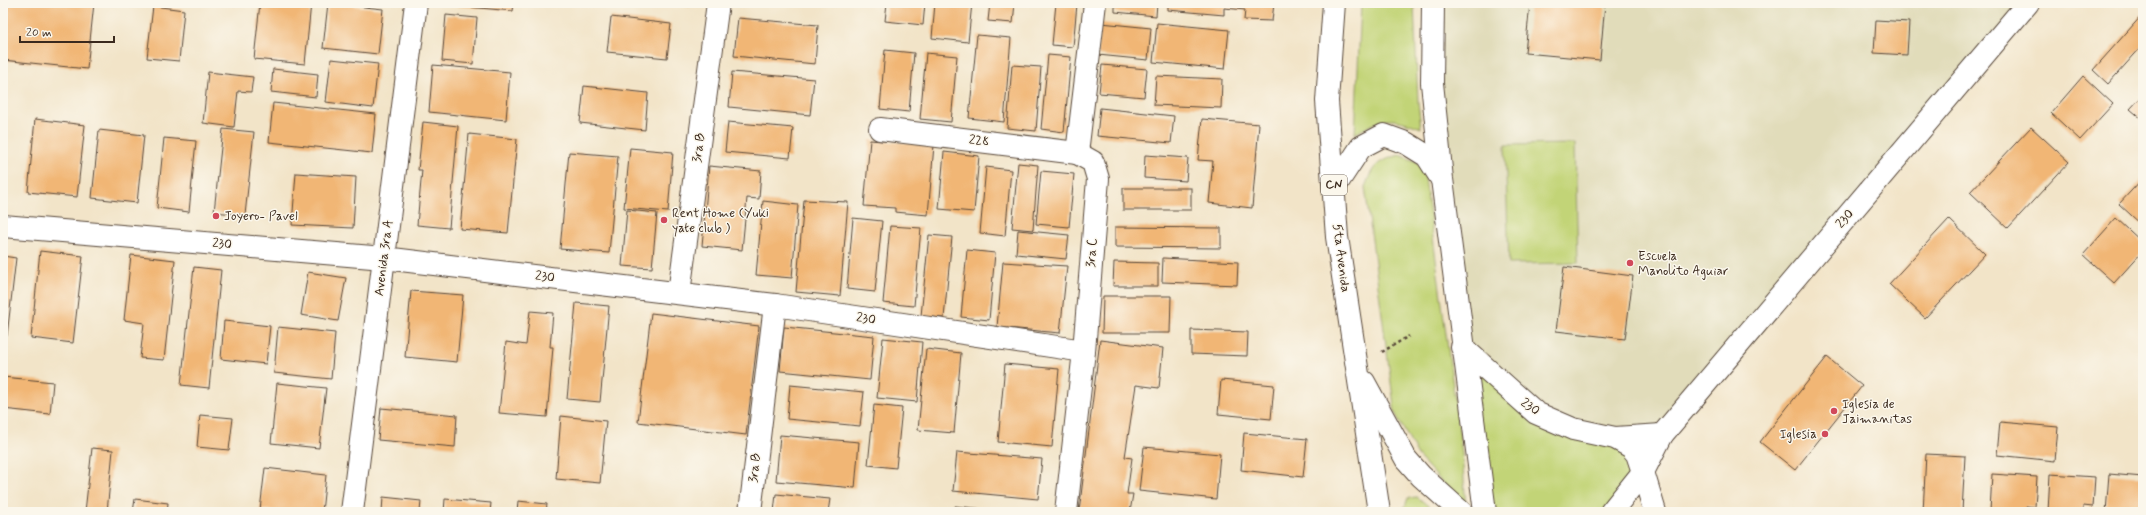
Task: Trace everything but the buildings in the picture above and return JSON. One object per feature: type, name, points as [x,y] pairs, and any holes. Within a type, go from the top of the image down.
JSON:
[{"type":"main road","name":"Avenida 3ra A","points":[[352,512],[416,3]]},
{"type":"main road","name":"3ra B","points":[[679,293],[718,3]]},
{"type":"main road","points":[[1077,153],[1095,3]]},
{"type":"main road","name":"5ta Avenida","points":[[1334,3],[1327,101],[1337,237],[1379,512]]},
{"type":"main road","points":[[1433,3],[1432,83],[1462,346],[1485,512]]},
{"type":"main road","name":"230","points":[[1612,512],[1644,472],[1662,435],[2028,3]]},
{"type":"main road","name":"228","points":[[880,129],[1077,153]]},
{"type":"main road","points":[[1334,188],[1360,147],[1384,136],[1406,143],[1427,156],[1442,179]]},
{"type":"main road","name":"3ra C","points":[[1066,512],[1084,351],[1098,179],[1093,162],[1077,153]]},
{"type":"main road","name":"230","points":[[3,226],[384,258],[775,305],[1084,351]]},
{"type":"main road","name":"3ra B","points":[[750,512],[775,305]]},
{"type":"main road","name":"230","points":[[1462,346],[1536,413],[1573,429],[1615,438],[1662,435]]},
{"type":"main road","points":[[1356,367],[1406,459],[1421,476],[1461,512]]},
{"type":"main road","name":"230","points":[[1615,438],[1631,447],[1637,454],[1644,472]]},
{"type":"main road","points":[[1644,472],[1655,512]]},
{"type":"shaded area","name":"Escuela Manolito Aguiar","points":[[1433,3],[2028,3],[1662,435],[1573,429],[1462,347]]},
{"type":"green space","points":[[1361,3],[1414,3],[1418,102],[1421,128],[1402,121],[1387,120],[1373,124],[1355,134]]},
{"type":"green space","points":[[1575,144],[1578,263],[1509,264],[1505,145]]},
{"type":"green space","points":[[1400,155],[1417,162],[1425,178],[1462,453],[1466,508],[1418,456],[1395,413],[1365,187],[1371,173],[1377,165]]},
{"type":"green space","points":[[1462,347],[1536,413],[1615,438],[1643,472],[1611,512],[1485,512]]},
{"type":"green space","points":[[1417,497],[1436,512],[1403,512],[1408,498]]},
{"type":"place","name":"Joyero- Pavel","points":[[216,216]]},
{"type":"place","name":"Rent Home (Yuki yate club )","points":[[664,220]]},
{"type":"place","name":"Escuela Manolito Aguiar","points":[[1630,263]]},
{"type":"place","name":"Iglesia de Jaimanitas","points":[[1834,411]]},
{"type":"place","name":"Iglesia","points":[[1825,434]]}]
